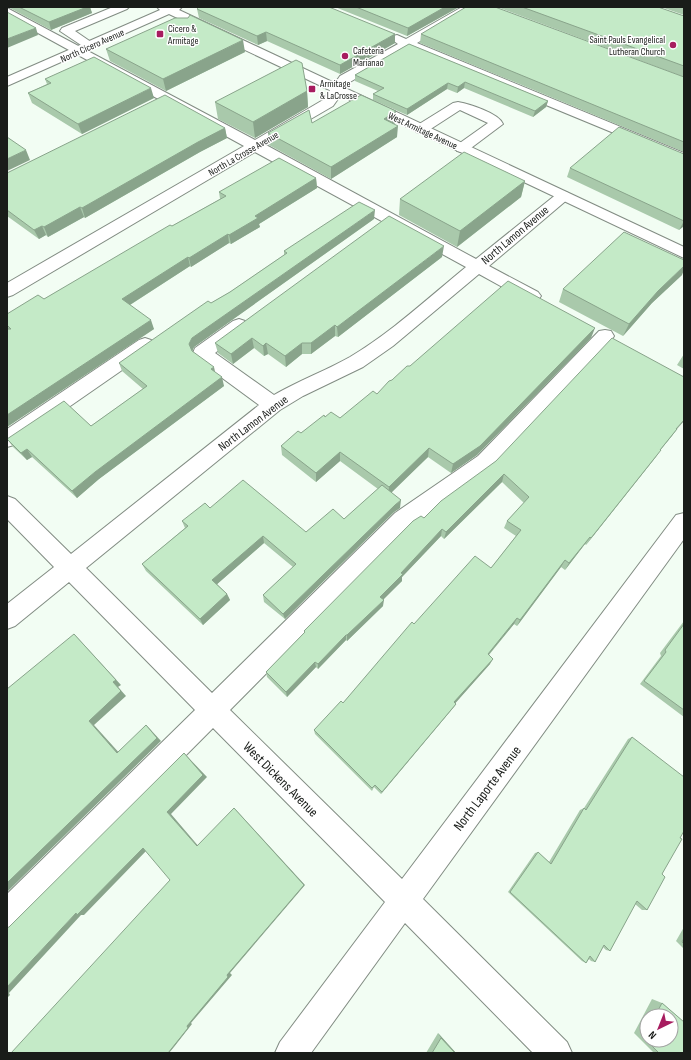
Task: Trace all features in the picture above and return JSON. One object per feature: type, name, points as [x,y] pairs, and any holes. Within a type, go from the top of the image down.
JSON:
[{"type":"street","name":"North La Crosse Avenue","points":[[7,290],[328,103],[345,79],[470,7]]},
{"type":"street","name":"North Cicero Avenue","points":[[7,82],[138,24],[170,8]]},
{"type":"street","name":"West Armitage Avenue","points":[[170,8],[337,90],[684,253]]},
{"type":"street","points":[[85,48],[66,32],[118,9],[138,24]]},
{"type":"street","points":[[8,13],[85,48],[167,98],[255,146],[381,223],[477,267],[545,304]]},
{"type":"street","points":[[386,34],[684,158]]},
{"type":"street","points":[[153,105],[167,98]]},
{"type":"street","points":[[421,129],[458,106],[465,107],[496,121],[496,124],[462,148]]},
{"type":"street","name":"North Lamon Avenue","points":[[7,618],[273,405],[296,391],[356,362],[387,342],[563,196]]},
{"type":"street","points":[[253,316],[202,353],[273,405]]},
{"type":"street","points":[[7,439],[159,336]]},
{"type":"street","points":[[7,915],[403,520],[424,503],[465,478],[484,462],[605,336]]},
{"type":"street","name":"West Dickens Avenue","points":[[7,505],[556,1053]]},
{"type":"street","name":"North Laporte Avenue","points":[[291,1053],[684,522]]},
{"type":"building","points":[[19,7],[87,7],[49,22]]},
{"type":"building","points":[[199,7],[329,7],[395,34],[340,65],[266,32],[257,36],[197,9]]},
{"type":"building","points":[[356,7],[445,7],[408,28]]},
{"type":"building","points":[[466,7],[495,7],[684,77],[684,142],[421,34]]},
{"type":"building","points":[[522,7],[658,7],[684,16],[684,66]]},
{"type":"building","points":[[7,12],[36,28],[7,39]]},
{"type":"building","points":[[190,15],[243,40],[163,79],[106,49],[175,18],[188,18]]},
{"type":"building","points":[[409,44],[548,101],[535,111],[465,82],[458,87],[448,83],[407,109],[373,94],[384,88],[355,75]]},
{"type":"building","points":[[94,57],[151,88],[78,124],[28,93],[51,83],[45,79]]},
{"type":"building","points":[[296,60],[302,63],[307,91],[253,122],[215,102]]},
{"type":"building","points":[[165,95],[225,128],[82,208],[80,207],[44,227],[42,226],[34,230],[7,210],[7,173]]},
{"type":"building","points":[[361,95],[396,111],[384,119],[398,126],[331,167],[268,133],[309,110],[312,123]]},
{"type":"building","points":[[619,127],[684,154],[684,221],[570,168]]},
{"type":"building","points":[[7,137],[26,150],[7,159]]},
{"type":"building","points":[[464,152],[525,181],[460,231],[400,199]]},
{"type":"building","points":[[279,158],[316,178],[255,216],[258,218],[229,235],[228,234],[189,258],[188,257],[122,299],[151,320],[7,415],[7,329],[11,329],[7,325],[7,314],[38,295],[44,299],[170,225],[172,226],[226,196],[219,192]]},
{"type":"building","points":[[359,202],[375,210],[192,338],[189,344],[192,351],[214,367],[211,369],[222,377],[95,472],[72,491],[27,449],[21,453],[7,439],[64,401],[91,426],[147,386],[119,363],[208,301],[211,303],[230,292],[287,253],[284,251]]},
{"type":"building","points":[[389,216],[444,246],[337,327],[335,325],[311,343],[302,343],[285,356],[266,343],[263,346],[252,338],[231,354],[215,343]]},
{"type":"building","points":[[624,232],[684,260],[684,266],[658,291],[629,324],[563,289]]},
{"type":"building","points":[[508,281],[595,328],[480,446],[453,464],[429,448],[389,487],[340,452],[316,473],[281,446],[298,431],[301,433],[324,415],[325,417],[331,412],[340,418],[373,391],[377,394],[389,381],[407,366],[410,366]]},
{"type":"building","points":[[612,338],[684,377],[684,420],[591,538],[590,537],[569,563],[565,560],[520,620],[517,618],[488,654],[493,659],[454,702],[456,704],[382,792],[375,785],[372,788],[314,730],[341,701],[343,703],[412,622],[414,624],[475,556],[491,568],[521,530],[507,521],[529,497],[504,474],[446,532],[442,529],[401,573],[403,574],[380,597],[384,600],[346,635],[318,664],[315,662],[286,692],[266,672],[305,632],[304,631],[413,521],[421,516],[424,518],[441,501],[496,461]]},
{"type":"building","points":[[243,480],[306,532],[333,509],[344,519],[382,485],[401,500],[283,614],[263,595],[296,564],[263,536],[212,580],[227,594],[200,619],[142,564],[188,526],[182,521],[205,503],[210,508]]},
{"type":"building","points":[[684,624],[684,710],[644,681],[666,652],[665,650]]},
{"type":"building","points":[[74,634],[116,680],[113,682],[121,691],[89,721],[117,753],[146,725],[157,738],[7,883],[7,689]]},
{"type":"building","points":[[632,737],[684,777],[684,831],[680,838],[682,839],[662,874],[665,877],[647,910],[637,901],[610,951],[604,945],[595,962],[590,956],[586,963],[510,892],[538,852],[551,864],[584,808],[586,810]]},
{"type":"building","points":[[184,753],[203,775],[167,812],[197,846],[234,808],[304,885],[227,975],[228,977],[187,1026],[188,1028],[168,1053],[11,1053],[170,880],[143,848],[77,915],[76,913],[7,987],[7,928]]},
{"type":"building","points":[[662,1003],[668,1008],[659,1008]]},
{"type":"building","points":[[679,1018],[684,1022],[684,1053],[659,1053],[654,1048],[679,1048]]},
{"type":"building","points":[[441,1038],[455,1053],[432,1053]]},
{"type":"place","name":"Cicero & Armitage","points":[[160,34]]},
{"type":"place","name":"Saint Pauls Evangelical Lutheran Church","points":[[673,45]]},
{"type":"place","name":"Cafeteria Marianao","points":[[345,56]]},
{"type":"place","name":"Armitage & LaCrosse","points":[[312,89]]}]
